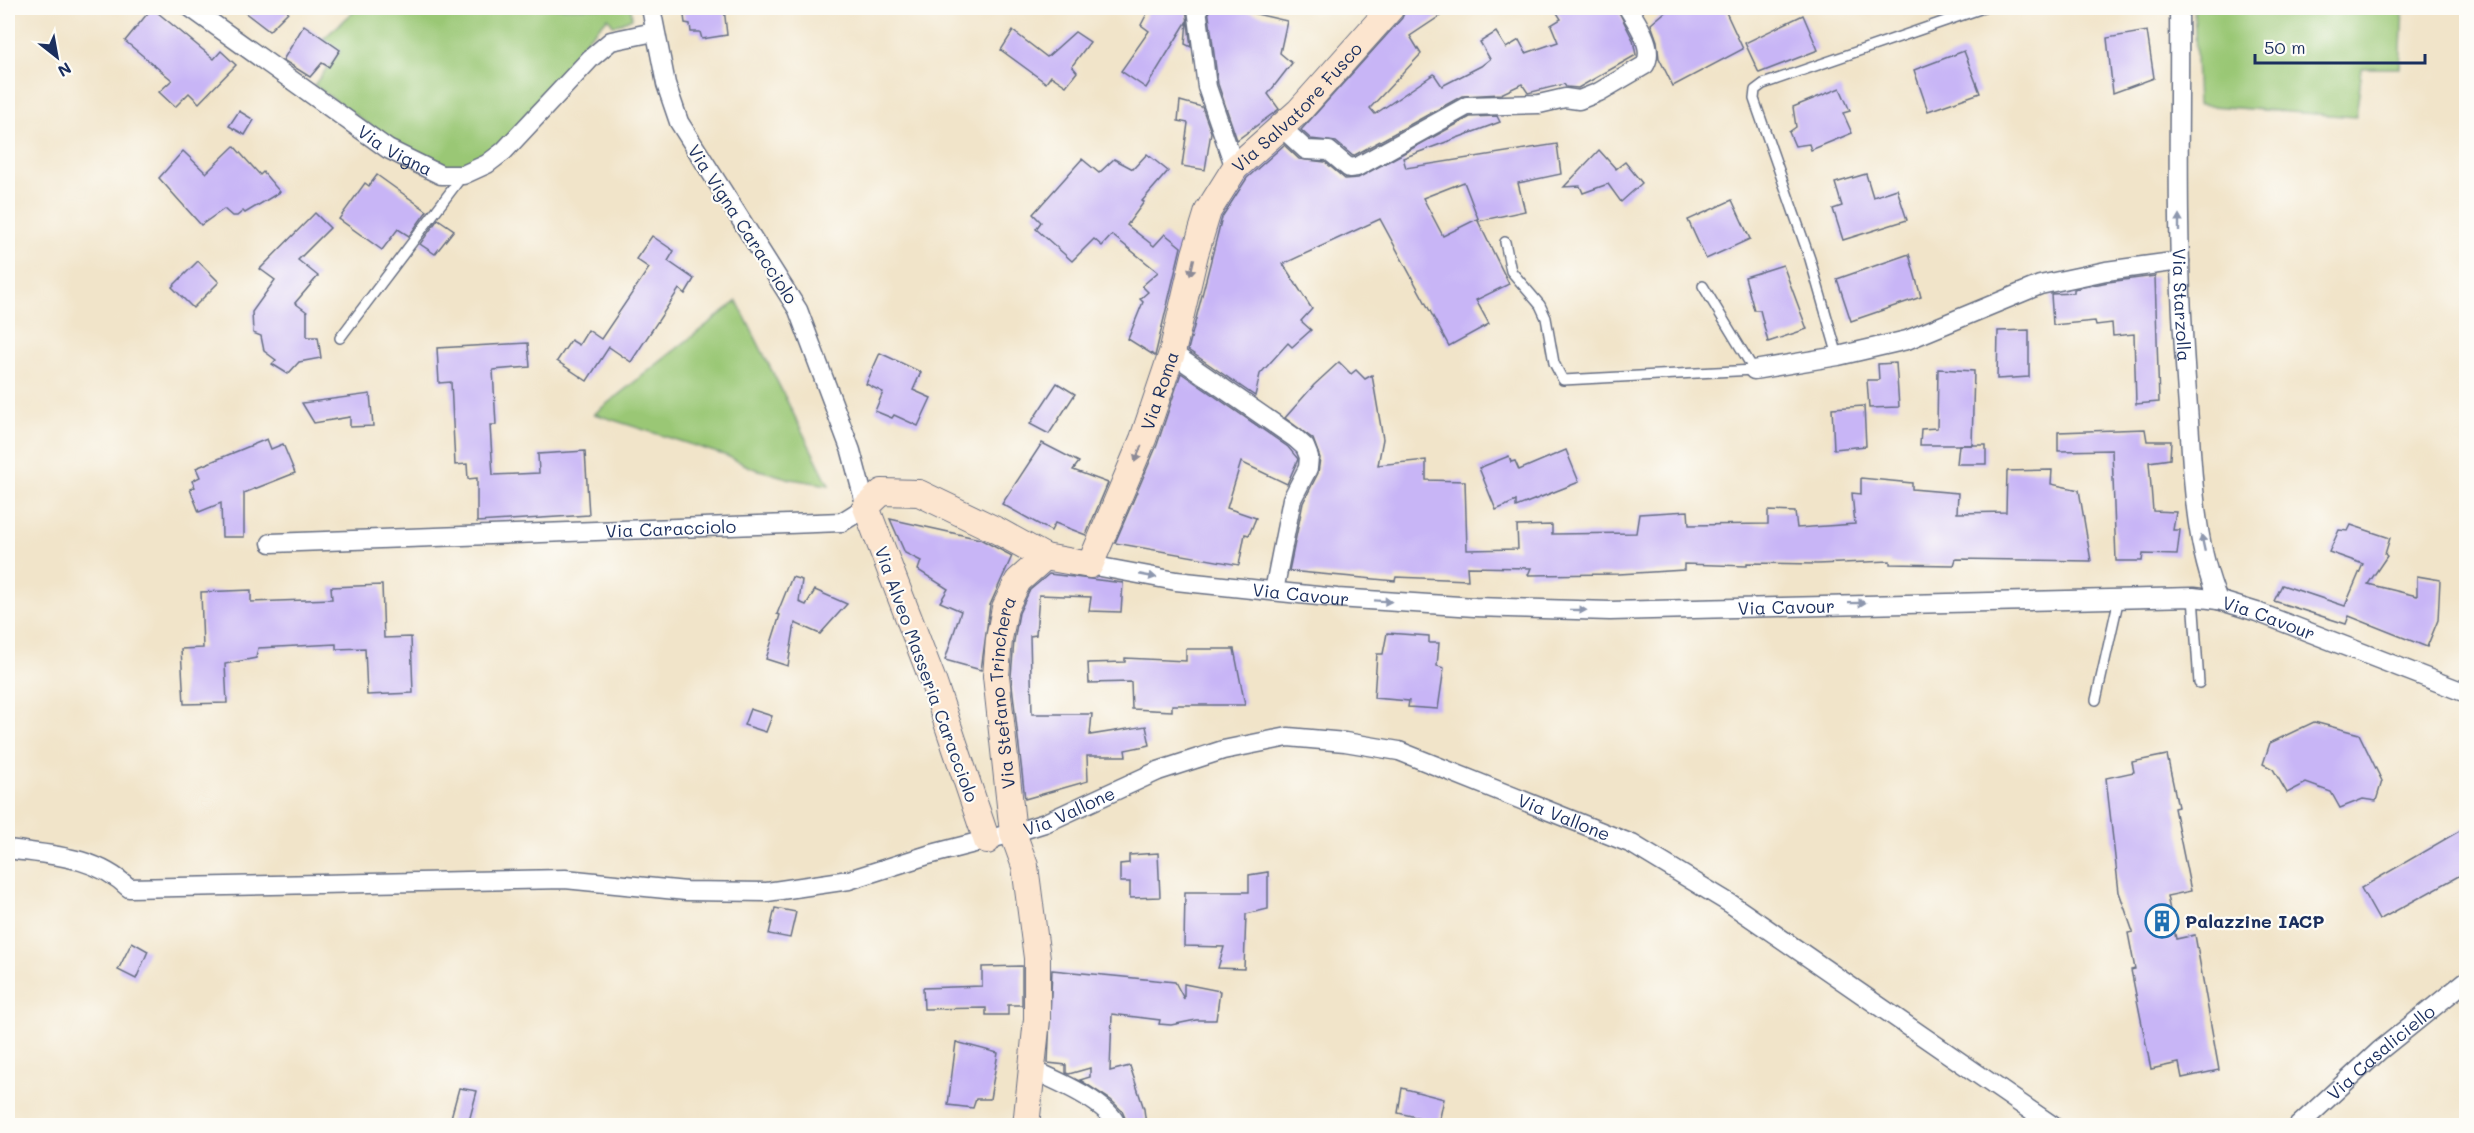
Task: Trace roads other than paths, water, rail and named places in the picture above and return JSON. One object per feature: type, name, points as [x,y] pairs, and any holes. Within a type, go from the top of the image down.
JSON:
[{"type":"street","name":"Via Vigna","points":[[191,8],[388,149],[441,175],[463,175]]},
{"type":"street","name":"Via Vigna Caracciolo","points":[[651,8],[666,84],[679,122],[798,310],[851,451],[866,507]]},
{"type":"street","points":[[1197,8],[1207,87],[1235,168]]},
{"type":"street","name":"Via Salvatore Fusco","points":[[1208,211],[1235,168],[1299,111],[1391,8]]},
{"type":"street","points":[[1281,127],[1306,150],[1329,152],[1349,168],[1357,167],[1467,106],[1521,105],[1565,98],[1579,99],[1599,92],[1645,65],[1649,57],[1648,48],[1628,8]]},
{"type":"street","name":"Via Starzolla","points":[[2179,8],[2180,261],[2193,484],[2210,578],[2218,600]]},
{"type":"street","points":[[463,175],[487,165],[504,151],[591,58],[611,41],[654,32]]},
{"type":"street","name":"Via Roma","points":[[1090,565],[1143,439],[1172,353],[1195,254],[1208,211]]},
{"type":"street","points":[[1754,370],[1838,356],[1907,340],[2040,285],[2106,271],[2180,261]]},
{"type":"street","points":[[1172,353],[1305,447],[1309,457],[1308,468],[1292,499],[1274,591]]},
{"type":"street","name":"Via Caracciolo","points":[[271,543],[842,522],[866,507],[882,492],[919,493],[996,530],[1045,557],[1090,565]]},
{"type":"street","name":"Via Alveo Masseria Caracciolo","points":[[866,507],[933,681],[987,840]]},
{"type":"street","name":"Via Stefano Trinchera","points":[[1026,1125],[1037,1019],[1037,958],[1025,866],[1013,833],[996,676],[999,639],[1005,608],[1018,580],[1045,557]]},
{"type":"street","name":"Via Cavour","points":[[1090,565],[1176,581],[1274,591],[1475,607],[1610,611],[2193,597],[2218,600],[2466,693]]},
{"type":"street","name":"Via Vallone","points":[[8,849],[83,860],[114,874],[129,888],[565,879],[686,891],[767,892],[849,880],[928,855],[1013,833],[1045,823],[1158,771],[1223,750],[1288,737],[1399,751],[1578,820],[1632,844],[1731,904],[2053,1125]]},
{"type":"street","name":"Via Casaliciello","points":[[2298,1125],[2379,1051],[2466,981]]},
{"type":"street","points":[[1031,1069],[1099,1106],[1117,1125]]},
{"type":"lane","points":[[1838,356],[1810,259],[1754,99],[1755,90],[1762,84],[1983,8]]},
{"type":"lane","points":[[340,338],[463,175]]},
{"type":"lane","points":[[1505,242],[1511,270],[1540,305],[1546,318],[1554,363],[1563,380],[1754,370],[1703,286]]},
{"type":"lane","points":[[2096,700],[2119,597]]},
{"type":"lane","points":[[2193,597],[2199,682]]},
{"type":"place","name":"Palazzine IACP","points":[[2162,921]]}]
